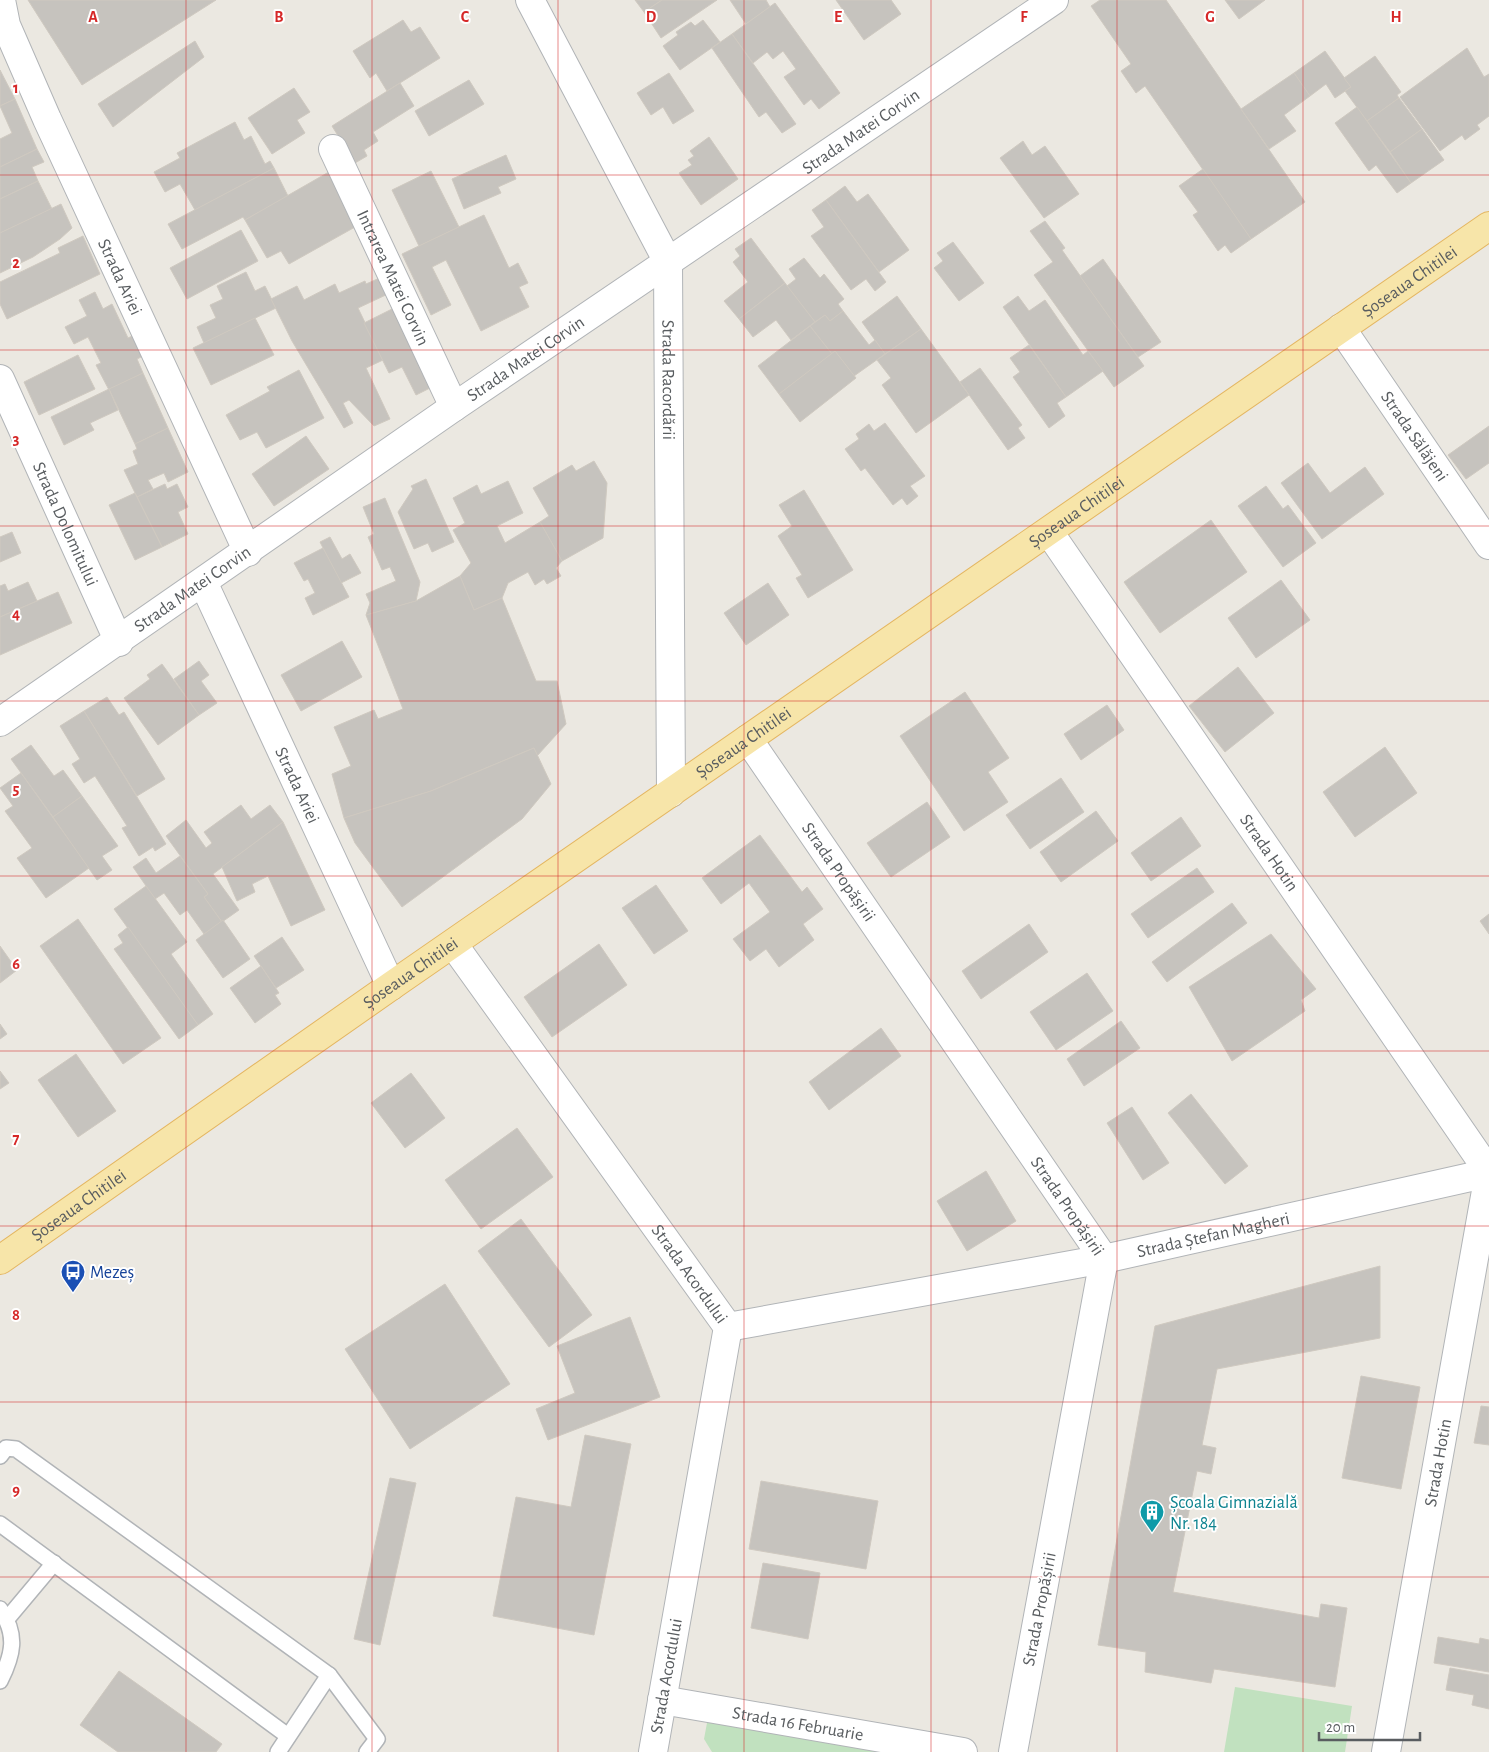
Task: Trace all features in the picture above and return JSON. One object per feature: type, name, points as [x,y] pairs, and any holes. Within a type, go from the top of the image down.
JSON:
[{"type":"main road","name":"Șoseaua Chitilei","points":[[0,1260],[391,986],[1489,226]]},
{"type":"street","name":"Strada Ariei","points":[[0,0],[6,25],[47,119],[248,552]]},
{"type":"street","name":"Strada Racordării","points":[[530,0],[668,262],[670,793]]},
{"type":"street","name":"Strada Matei Corvin","points":[[0,722],[119,642],[454,407],[1054,0]]},
{"type":"street","name":"Intrarea Matei Corvin","points":[[333,149],[454,407]]},
{"type":"street","name":"Strada Sălăjeni","points":[[1341,328],[1489,545]]},
{"type":"street","name":"Strada Dolomitului","points":[[0,379],[119,642]]},
{"type":"street","name":"Strada Hotin","points":[[1049,532],[1489,1173],[1386,1752]]},
{"type":"street","name":"Strada Ariei","points":[[203,582],[391,986]]},
{"type":"street","name":"Strada Propășirii","points":[[748,739],[1104,1259],[1012,1752]]},
{"type":"street","name":"Strada Acordului","points":[[453,944],[728,1327],[653,1752]]},
{"type":"street","name":"Strada Ștefan Magheri","points":[[728,1327],[1104,1259],[1489,1173]]},
{"type":"street","name":"Strada 16 Februarie","points":[[662,1700],[963,1752]]},
{"type":"lane","points":[[0,1456],[6,1448],[16,1449],[329,1674],[377,1739],[367,1752]]},
{"type":"lane","points":[[0,1524],[288,1736]]},
{"type":"lane","points":[[0,1681],[8,1666],[12,1635],[3,1614],[54,1563]]},
{"type":"lane","points":[[278,1752],[329,1674]]},
{"type":"green space","points":[[1235,1687],[1352,1706],[1345,1752],[1224,1752]]},
{"type":"green space","points":[[713,1717],[930,1752],[712,1752],[704,1739],[707,1723]]},
{"type":"building","points":[[28,0],[216,0],[82,85]]},
{"type":"building","points":[[635,0],[662,0],[644,12]]},
{"type":"building","points":[[662,0],[717,0],[661,38],[644,12]]},
{"type":"building","points":[[730,0],[766,0],[770,7],[746,24]]},
{"type":"building","points":[[836,0],[891,0],[901,14],[864,40]]},
{"type":"building","points":[[1100,0],[1166,0],[1305,202],[1251,239],[1145,86],[1136,93],[1121,71],[1131,64],[1091,6]]},
{"type":"building","points":[[1225,0],[1265,0],[1239,19]]},
{"type":"building","points":[[775,3],[840,93],[819,109],[811,99],[804,105],[784,77],[796,69],[783,51],[773,59],[767,52],[753,63],[732,34]]},
{"type":"building","points":[[403,20],[411,32],[420,27],[440,58],[387,91],[376,73],[370,78],[353,51]]},
{"type":"building","points":[[703,20],[720,42],[680,70],[663,46],[678,35],[676,32],[691,22],[695,26]]},
{"type":"building","points":[[732,34],[796,124],[782,133],[766,112],[759,117],[712,48]]},
{"type":"building","points":[[195,41],[204,57],[113,127],[98,104]]},
{"type":"building","points":[[1467,48],[1484,77],[1489,74],[1489,116],[1477,125],[1480,129],[1465,140],[1462,135],[1440,151],[1400,97]]},
{"type":"building","points":[[1325,51],[1351,87],[1335,98],[1326,84],[1310,96],[1294,73]]},
{"type":"building","points":[[1375,56],[1401,92],[1397,95],[1399,98],[1367,121],[1345,91],[1351,87],[1344,78]]},
{"type":"building","points":[[0,70],[15,99],[0,106]]},
{"type":"building","points":[[669,73],[694,111],[673,124],[663,107],[651,115],[637,93]]},
{"type":"building","points":[[1294,73],[1310,96],[1284,115],[1296,131],[1269,149],[1241,109]]},
{"type":"building","points":[[469,80],[484,104],[429,136],[415,111]]},
{"type":"building","points":[[400,83],[414,106],[373,132],[378,141],[364,150],[367,156],[355,163],[332,126]]},
{"type":"building","points":[[294,88],[310,112],[297,120],[305,133],[272,154],[248,118]]},
{"type":"building","points":[[1399,98],[1422,129],[1390,152],[1367,121]]},
{"type":"building","points":[[15,99],[37,149],[0,167],[0,139],[12,133],[0,106]]},
{"type":"building","points":[[1357,107],[1411,183],[1397,193],[1376,165],[1369,171],[1335,123]]},
{"type":"building","points":[[235,122],[244,140],[251,136],[265,164],[270,161],[274,168],[195,210],[180,184],[165,192],[154,172],[180,158],[177,153]]},
{"type":"building","points":[[1422,129],[1444,160],[1411,183],[1390,152]]},
{"type":"building","points":[[709,137],[738,179],[701,205],[679,173],[692,165],[688,160],[694,156],[690,151]]},
{"type":"building","points":[[1023,141],[1032,155],[1045,146],[1079,194],[1044,218],[1000,158]]},
{"type":"building","points":[[37,149],[44,162],[32,167],[38,181],[0,199],[0,167]]},
{"type":"building","points":[[506,155],[516,179],[498,187],[501,193],[464,209],[452,179]]},
{"type":"building","points":[[274,168],[288,196],[245,220],[243,217],[182,249],[168,224]]},
{"type":"building","points":[[334,169],[364,222],[289,264],[281,251],[267,258],[245,220]]},
{"type":"building","points":[[1203,169],[1251,239],[1231,253],[1225,245],[1218,251],[1193,215],[1198,212],[1179,186]]},
{"type":"building","points":[[431,171],[459,227],[419,246],[392,190]]},
{"type":"building","points":[[38,181],[52,209],[0,233],[0,199]]},
{"type":"building","points":[[845,186],[857,202],[868,194],[909,250],[879,272],[826,200]]},
{"type":"building","points":[[826,200],[886,282],[875,291],[866,279],[851,290],[811,236],[824,227],[812,210]]},
{"type":"building","points":[[61,204],[72,228],[60,239],[33,257],[0,273],[0,233]]},
{"type":"building","points":[[484,215],[509,268],[518,263],[528,283],[519,287],[529,307],[481,331],[446,260],[432,267],[451,305],[431,315],[402,254]]},
{"type":"building","points":[[1045,221],[1065,248],[1062,250],[1144,366],[1114,387],[1034,275],[1053,262],[1030,231]]},
{"type":"building","points":[[241,230],[258,261],[187,299],[170,268]]},
{"type":"building","points":[[83,236],[100,274],[7,319],[0,304],[0,282],[60,253],[58,248]]},
{"type":"building","points":[[751,238],[785,283],[739,319],[724,301],[748,282],[733,262],[740,256],[735,249]]},
{"type":"building","points":[[953,242],[984,283],[959,301],[934,268],[943,261],[937,253]]},
{"type":"building","points":[[804,258],[820,278],[824,274],[844,299],[838,304],[843,311],[830,321],[825,315],[815,322],[787,286],[796,279],[789,269]]},
{"type":"building","points":[[1103,259],[1161,342],[1138,357],[1080,276]]},
{"type":"building","points":[[246,272],[255,291],[265,286],[276,308],[204,343],[197,327],[216,318],[210,305],[223,299],[217,286]]},
{"type":"building","points":[[382,277],[390,293],[358,308],[383,360],[366,368],[390,419],[374,426],[349,400],[343,403],[353,423],[344,428],[292,341],[271,299],[297,286],[304,300],[335,284],[339,293],[365,281],[366,284]]},
{"type":"building","points":[[785,283],[815,322],[791,340],[776,320],[753,337],[739,319]]},
{"type":"building","points":[[95,292],[103,309],[112,304],[128,338],[141,332],[151,352],[137,359],[143,373],[109,390],[96,365],[101,363],[88,337],[74,344],[65,327],[87,316],[79,300]]},
{"type":"building","points":[[897,296],[921,329],[885,354],[862,322]]},
{"type":"building","points":[[1018,296],[1029,311],[1045,300],[1083,355],[1088,351],[1103,371],[1066,397],[1003,307]]},
{"type":"building","points":[[396,307],[434,386],[416,395],[402,367],[389,373],[364,323]]},
{"type":"building","points":[[843,311],[869,345],[875,340],[885,354],[854,376],[835,351],[832,354],[810,326],[825,315],[830,321]]},
{"type":"building","points":[[255,318],[274,355],[211,385],[193,348]]},
{"type":"building","points":[[810,326],[832,354],[779,394],[758,366]]},
{"type":"building","points":[[921,329],[969,395],[916,433],[882,385],[891,378],[877,360]]},
{"type":"building","points":[[1029,345],[1066,397],[1057,403],[1065,416],[1049,428],[1013,377],[1020,372],[1010,358]]},
{"type":"building","points":[[835,351],[856,378],[800,422],[779,394]]},
{"type":"building","points":[[78,355],[95,389],[39,415],[24,382]]},
{"type":"building","points":[[980,368],[1022,425],[1018,428],[1025,438],[1008,450],[960,382]]},
{"type":"building","points":[[299,370],[324,418],[266,448],[257,432],[240,440],[226,415],[270,391],[267,387]]},
{"type":"building","points":[[143,373],[168,428],[135,444],[109,389]]},
{"type":"building","points":[[109,389],[118,410],[90,423],[94,430],[64,445],[51,417]]},
{"type":"building","points":[[885,423],[925,476],[910,486],[918,496],[907,505],[902,498],[893,505],[865,468],[861,471],[845,449],[859,439],[856,434],[869,424],[874,431]]},
{"type":"building","points":[[1489,426],[1489,463],[1466,479],[1448,455]]},
{"type":"building","points":[[168,428],[188,472],[168,482],[164,473],[148,480],[153,489],[137,497],[124,470],[138,464],[133,451],[137,449],[135,444]]},
{"type":"building","points":[[306,436],[329,469],[274,506],[252,474]]},
{"type":"building","points":[[594,461],[607,483],[603,538],[562,561],[540,522],[549,516],[533,488],[572,465],[576,471]]},
{"type":"building","points":[[1308,463],[1330,493],[1365,467],[1384,494],[1322,539],[1281,483]]},
{"type":"building","points":[[426,479],[454,542],[432,552],[428,543],[414,549],[398,512],[413,489],[411,486]]},
{"type":"building","points":[[508,481],[523,513],[497,526],[505,543],[540,522],[562,561],[556,568],[561,576],[547,584],[544,579],[535,585],[528,572],[508,583],[502,598],[474,610],[460,576],[471,563],[453,530],[465,523],[453,498],[477,485],[481,494]]},
{"type":"building","points":[[165,484],[167,489],[177,484],[188,507],[178,512],[188,534],[162,547],[137,497]]},
{"type":"building","points":[[1266,486],[1283,509],[1288,505],[1316,543],[1283,567],[1238,506]]},
{"type":"building","points":[[804,490],[853,570],[808,598],[796,578],[802,575],[778,536],[792,526],[779,505]]},
{"type":"building","points":[[135,493],[162,547],[135,560],[109,505]]},
{"type":"building","points":[[385,498],[420,582],[416,601],[366,615],[370,603],[366,594],[396,581],[390,567],[382,570],[368,537],[374,534],[363,507]]},
{"type":"building","points":[[1211,520],[1247,572],[1160,633],[1124,582]]},
{"type":"building","points":[[12,532],[21,553],[0,562],[0,537]]},
{"type":"building","points":[[330,537],[342,559],[350,554],[361,573],[341,583],[320,542]]},
{"type":"building","points":[[323,548],[349,597],[313,615],[305,598],[315,593],[308,579],[304,581],[294,563]]},
{"type":"building","points":[[460,576],[474,610],[502,598],[536,681],[557,681],[566,724],[537,756],[534,748],[431,791],[344,818],[332,774],[351,766],[334,727],[374,710],[378,719],[403,709],[366,615],[416,601]]},
{"type":"building","points":[[1281,580],[1310,620],[1256,658],[1228,618]]},
{"type":"building","points":[[28,582],[37,601],[0,617],[0,586],[5,584],[8,591]]},
{"type":"building","points":[[768,583],[789,615],[746,645],[724,613]]},
{"type":"building","points":[[58,592],[72,623],[0,655],[0,617]]},
{"type":"building","points":[[342,641],[362,677],[301,711],[281,675]]},
{"type":"building","points":[[199,661],[209,675],[201,681],[217,703],[199,715],[174,679]]},
{"type":"building","points":[[162,664],[199,715],[158,745],[124,698],[150,679],[147,675]]},
{"type":"building","points":[[1238,667],[1274,713],[1225,752],[1189,706]]},
{"type":"building","points":[[965,692],[1009,758],[988,772],[1008,802],[964,831],[900,736]]},
{"type":"building","points":[[107,697],[119,715],[124,712],[165,779],[137,796],[84,711]]},
{"type":"building","points":[[1107,705],[1124,730],[1081,760],[1064,734]]},
{"type":"building","points":[[84,711],[166,844],[155,851],[153,847],[139,856],[122,828],[127,826],[95,776],[84,783],[72,764],[80,759],[60,726]]},
{"type":"building","points":[[31,745],[54,776],[63,770],[82,796],[53,817],[11,759]]},
{"type":"building","points":[[1385,747],[1417,793],[1355,837],[1323,792]]},
{"type":"building","points":[[534,748],[551,784],[522,819],[402,907],[355,843],[344,818],[431,791]]},
{"type":"building","points":[[21,773],[89,868],[46,898],[17,858],[32,848],[5,811],[13,806],[0,788]]},
{"type":"building","points":[[1061,778],[1084,812],[1030,849],[1006,815]]},
{"type":"building","points":[[82,796],[118,846],[102,856],[112,870],[97,880],[53,817]]},
{"type":"building","points":[[927,802],[950,837],[891,877],[867,843]]},
{"type":"building","points":[[241,805],[251,819],[270,805],[283,822],[213,874],[239,910],[222,922],[204,897],[208,894],[166,836],[186,820],[206,848],[212,843],[204,832]]},
{"type":"building","points":[[1096,811],[1118,841],[1061,882],[1040,852]]},
{"type":"building","points":[[1181,817],[1201,846],[1151,881],[1131,853]]},
{"type":"building","points":[[283,822],[325,910],[291,926],[268,876],[252,884],[255,892],[237,901],[222,867]]},
{"type":"building","points":[[760,835],[802,892],[807,887],[823,909],[803,924],[814,940],[779,967],[766,949],[750,961],[733,939],[770,912],[749,883],[721,904],[702,878]]},
{"type":"building","points":[[180,856],[208,894],[204,897],[222,922],[204,934],[187,910],[180,915],[164,893],[155,899],[133,867],[146,858],[156,873]]},
{"type":"building","points":[[1197,868],[1214,892],[1148,938],[1131,914]]},
{"type":"building","points":[[656,885],[688,931],[654,954],[622,908]]},
{"type":"building","points":[[146,886],[187,942],[171,954],[213,1014],[198,1025],[114,909]]},
{"type":"building","points":[[1232,903],[1247,923],[1167,982],[1152,962]]},
{"type":"building","points":[[1489,914],[1489,934],[1480,921]]},
{"type":"building","points":[[78,919],[161,1038],[123,1064],[40,946]]},
{"type":"building","points":[[223,920],[250,959],[223,978],[196,940]]},
{"type":"building","points":[[1029,924],[1048,952],[981,999],[962,971]]},
{"type":"building","points":[[128,927],[198,1025],[179,1039],[114,949],[123,943],[118,935]]},
{"type":"building","points":[[1271,934],[1316,989],[1301,1000],[1305,1011],[1232,1061],[1189,987]]},
{"type":"building","points":[[282,937],[304,970],[276,988],[254,956]]},
{"type":"building","points":[[599,944],[627,985],[552,1037],[524,997]]},
{"type":"building","points":[[0,946],[17,970],[0,983]]},
{"type":"building","points":[[261,966],[279,993],[275,995],[281,1004],[255,1023],[230,988]]},
{"type":"building","points":[[1087,973],[1113,1011],[1056,1050],[1030,1012]]},
{"type":"building","points":[[1121,1021],[1140,1048],[1084,1086],[1067,1059]]},
{"type":"building","points":[[0,1024],[7,1034],[0,1039]]},
{"type":"building","points":[[881,1028],[901,1056],[829,1110],[809,1082]]},
{"type":"building","points":[[76,1054],[116,1111],[78,1137],[38,1080]]},
{"type":"building","points":[[0,1071],[9,1083],[0,1089]]},
{"type":"building","points":[[411,1073],[445,1118],[405,1148],[371,1103]]},
{"type":"building","points":[[1191,1094],[1248,1166],[1225,1184],[1168,1113]]},
{"type":"building","points":[[1132,1107],[1169,1163],[1143,1180],[1107,1123]]},
{"type":"building","points":[[517,1128],[553,1177],[481,1229],[445,1180]]},
{"type":"building","points":[[986,1171],[1016,1221],[967,1251],[937,1201]]},
{"type":"building","points":[[521,1219],[592,1315],[549,1347],[478,1251]]},
{"type":"building","name":"Școala Gimnazială Nr. 184","points":[[1380,1266],[1380,1338],[1217,1369],[1202,1445],[1216,1448],[1211,1474],[1197,1471],[1173,1592],[1319,1618],[1321,1604],[1347,1608],[1335,1687],[1214,1669],[1211,1683],[1145,1672],[1146,1652],[1098,1645],[1155,1326]]},
{"type":"building","points":[[445,1284],[510,1384],[410,1449],[345,1349]]},
{"type":"building","points":[[630,1317],[660,1397],[548,1440],[536,1409],[575,1393],[557,1346]]},
{"type":"building","points":[[1361,1376],[1420,1387],[1401,1489],[1342,1478]]},
{"type":"building","points":[[1481,1406],[1489,1407],[1489,1445],[1474,1443]]},
{"type":"building","points":[[585,1435],[631,1444],[594,1635],[493,1616],[516,1497],[571,1507]]},
{"type":"building","points":[[390,1478],[416,1483],[380,1645],[354,1639]]},
{"type":"building","points":[[761,1481],[878,1501],[866,1569],[749,1549]]},
{"type":"building","points":[[763,1563],[820,1573],[808,1639],[751,1628]]},
{"type":"building","points":[[1438,1637],[1479,1644],[1480,1638],[1489,1640],[1489,1672],[1434,1663]]},
{"type":"building","points":[[1450,1668],[1489,1675],[1489,1709],[1472,1705],[1474,1695],[1446,1690]]},
{"type":"building","points":[[119,1671],[222,1744],[216,1752],[118,1752],[80,1725]]},
{"type":"place","name":"Mezeș","points":[[73,1293]]},
{"type":"place","name":"Școala Gimnazială Nr. 184","points":[[1152,1533]]}]
